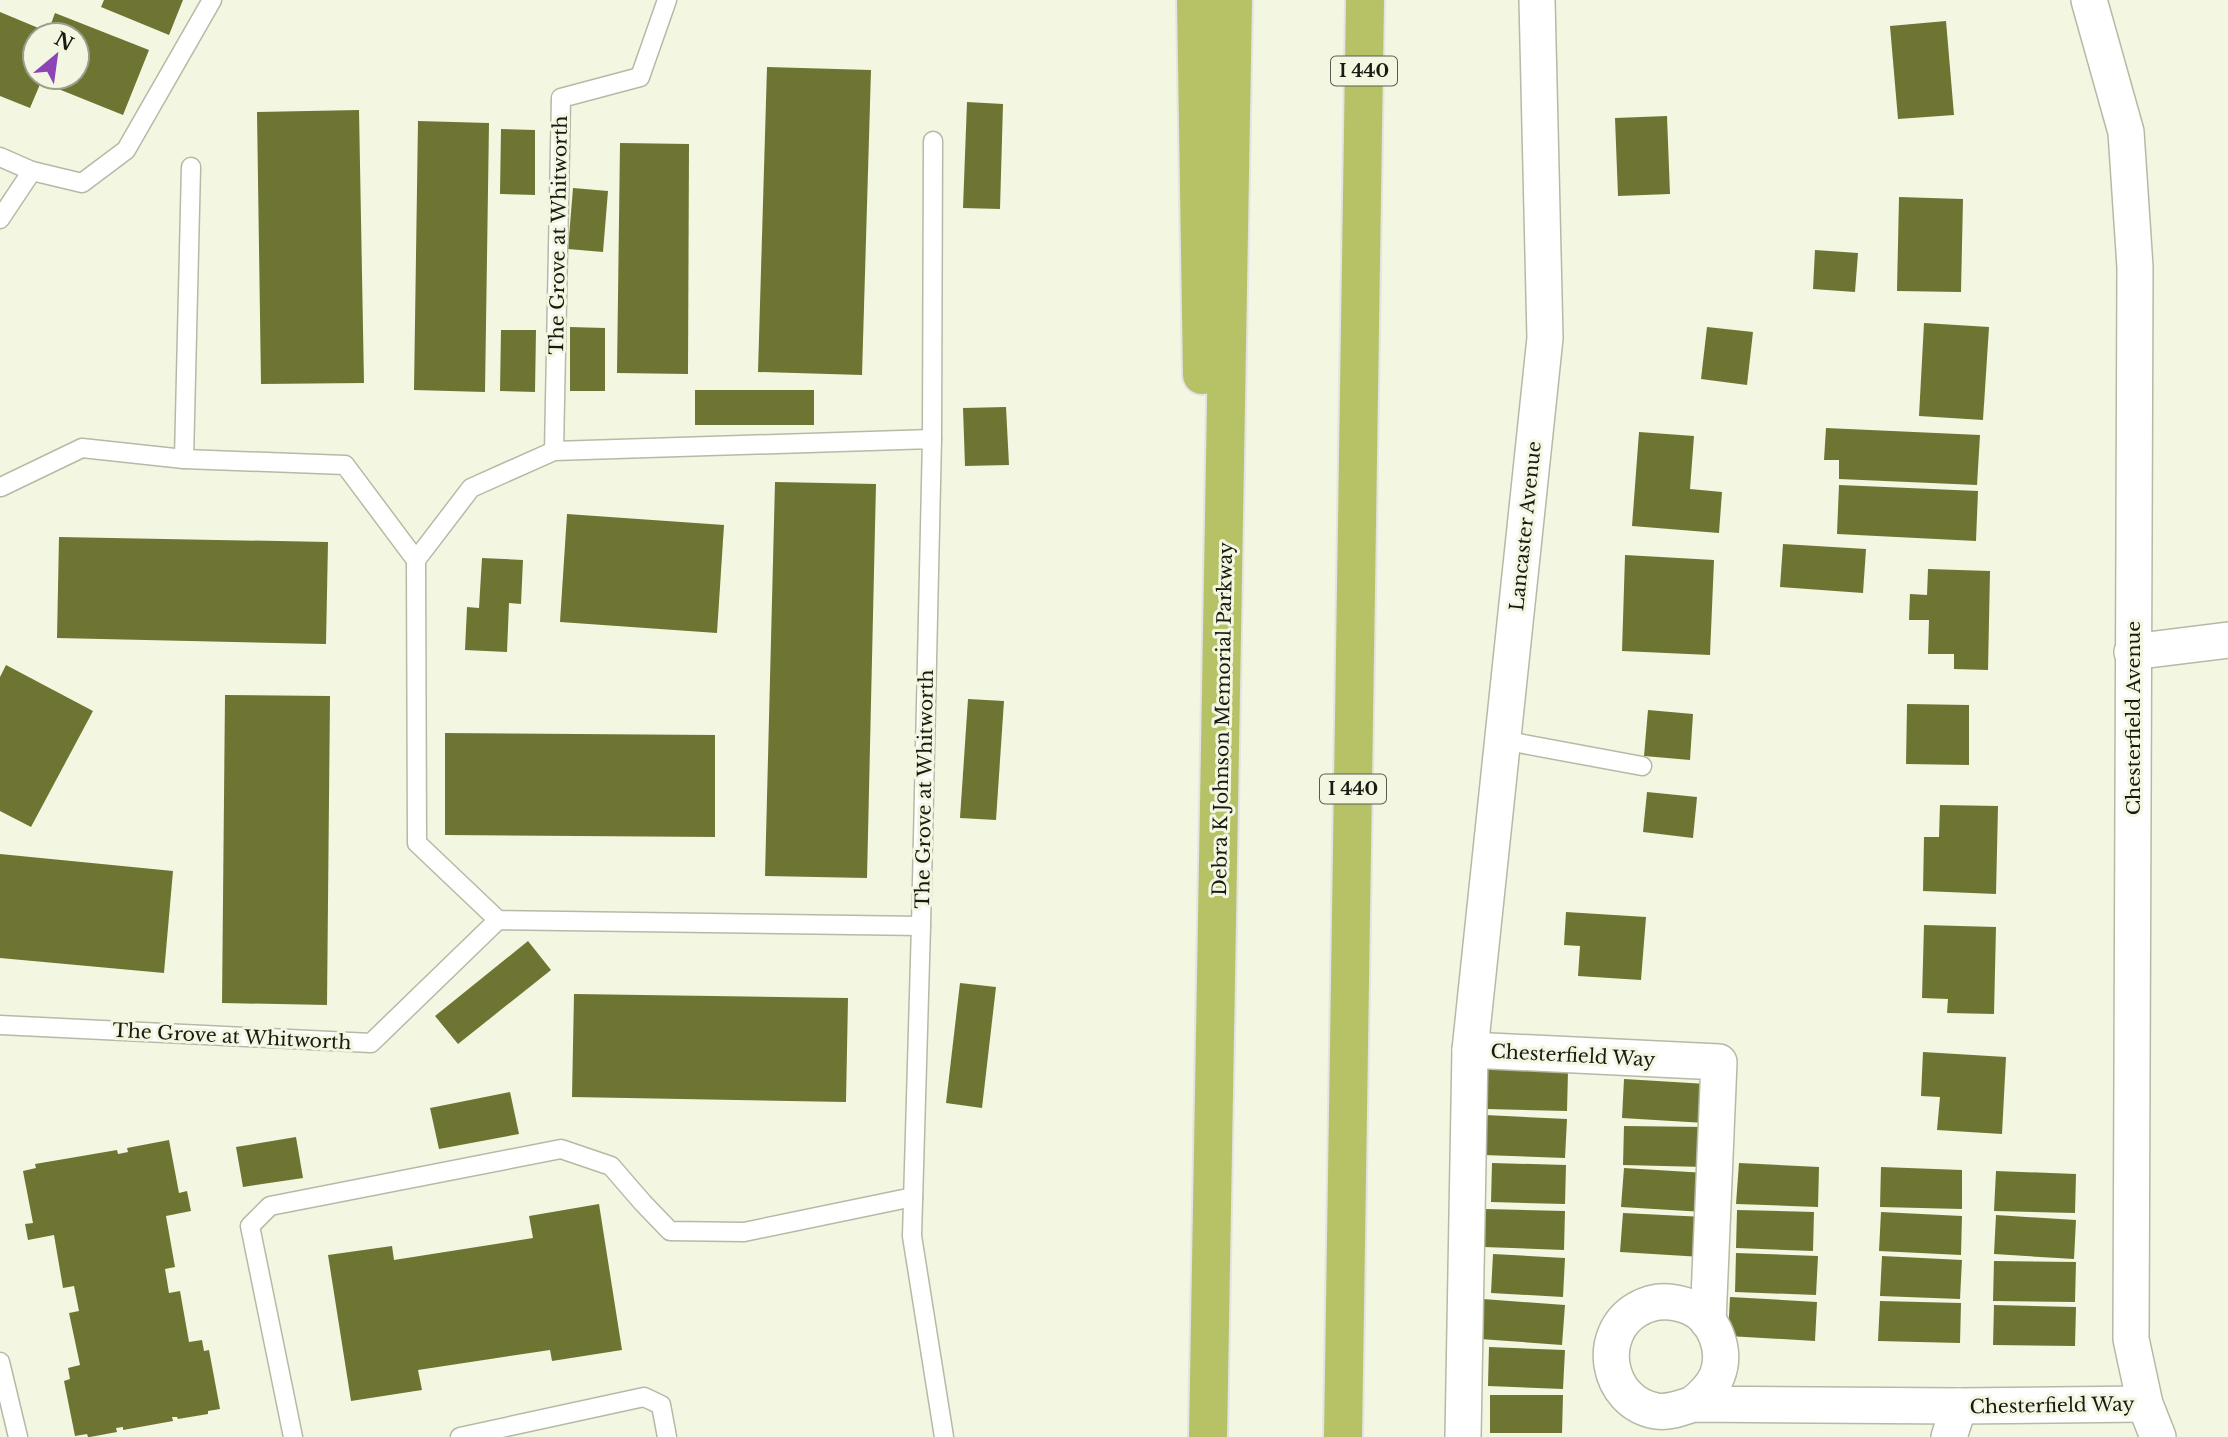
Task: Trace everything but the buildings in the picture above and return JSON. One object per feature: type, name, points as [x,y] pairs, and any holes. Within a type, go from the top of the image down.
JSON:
[{"type":"highway","points":[[1196,0],[1214,1150]]},
{"type":"highway","name":"Debra K Johnson Memorial Parkway","points":[[1208,1437],[1233,0]]},
{"type":"highway","name":"I 440","points":[[1343,1437],[1365,0]]},
{"type":"highway","points":[[1363,142],[1380,0]]},
{"type":"street","name":"Lancaster Avenue","points":[[1470,1050],[1545,338],[1537,0]]},
{"type":"street","name":"Chesterfield Avenue","points":[[2089,0],[2126,132],[2135,267],[2131,1339],[2145,1404],[2158,1437]]},
{"type":"street","points":[[2133,652],[2228,640]]},
{"type":"street","name":"Chesterfield Way","points":[[1464,1437],[1470,1050],[1719,1062],[1708,1322]]},
{"type":"street","points":[[1663,1301],[1680,1303],[1696,1310],[1718,1338],[1721,1357],[1717,1376],[1707,1392],[1693,1404],[1675,1410],[1656,1410],[1638,1404],[1623,1392],[1614,1375],[1610,1358],[1612,1342],[1619,1326],[1631,1313],[1646,1304],[1663,1301]]},
{"type":"street","name":"Chesterfield Way","points":[[1693,1404],[1954,1421],[2145,1404]]},
{"type":"lane","points":[[0,157],[32,171],[82,183],[126,150],[212,0]]},
{"type":"lane","name":"The Grove at Whitworth","points":[[554,451],[561,98],[640,77],[667,0]]},
{"type":"lane","name":"The Grove at Whitworth","points":[[0,1025],[371,1043],[498,920],[922,926],[932,439],[933,141]]},
{"type":"lane","points":[[184,459],[191,167]]},
{"type":"lane","points":[[0,219],[32,171]]},
{"type":"lane","points":[[416,560],[471,488],[554,451],[932,439]]},
{"type":"lane","points":[[0,488],[82,448],[184,459],[345,465],[416,560],[416,843],[498,920]]},
{"type":"lane","points":[[1503,740],[1642,766]]},
{"type":"lane","points":[[922,926],[912,1236],[944,1437]]},
{"type":"lane","points":[[293,1437],[250,1226],[270,1206],[561,1149],[611,1166],[670,1231],[744,1232],[913,1197]]},
{"type":"lane","points":[[0,1362],[18,1437]]},
{"type":"lane","points":[[460,1437],[644,1397],[661,1405],[667,1437]]}]
